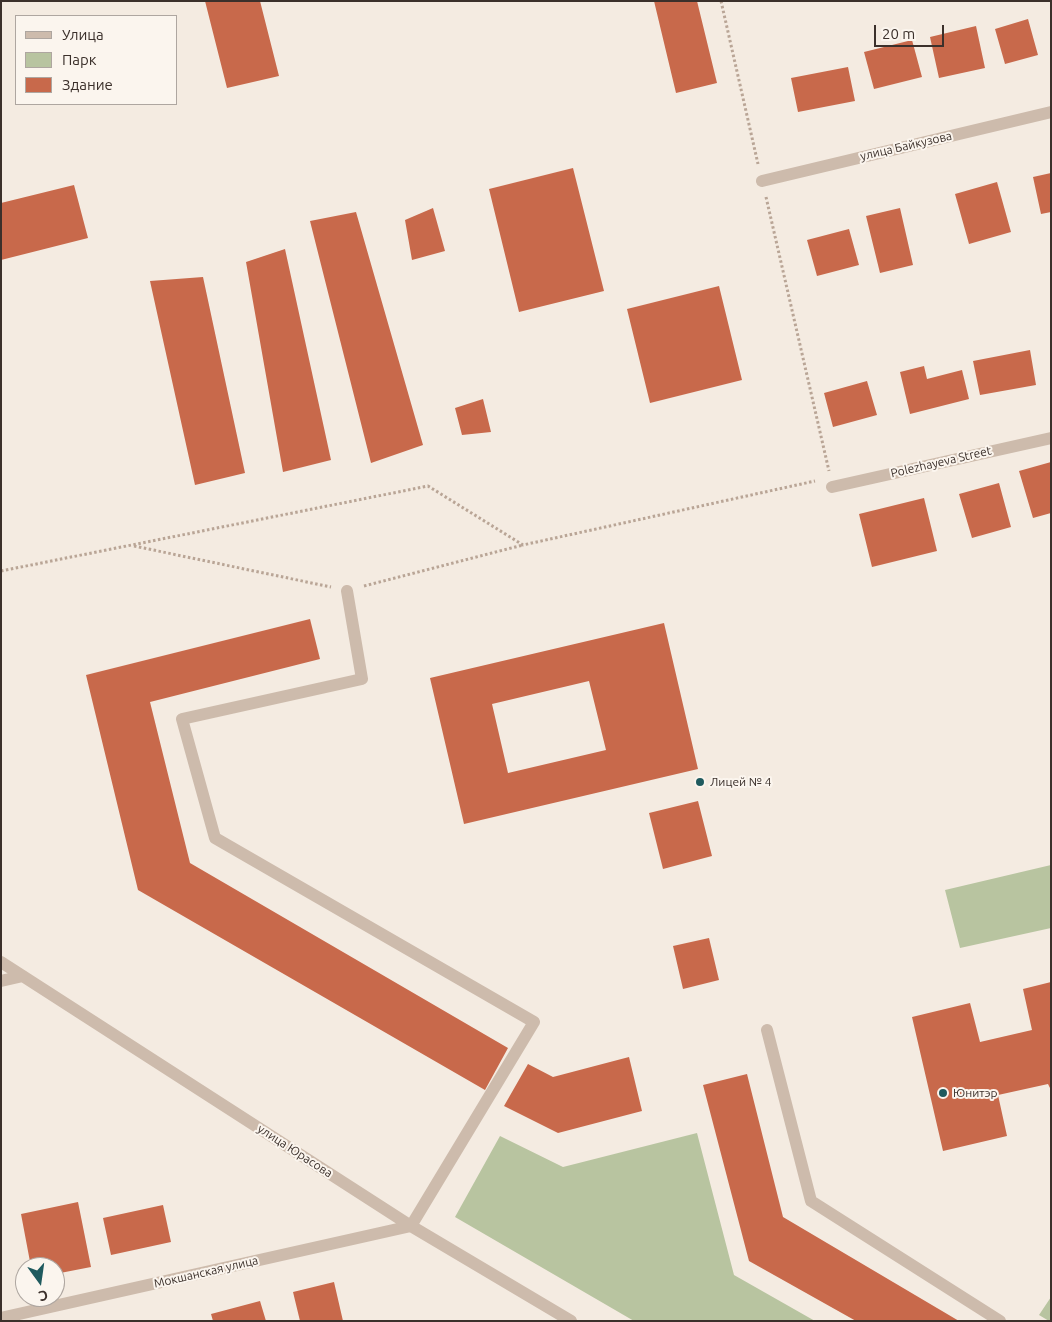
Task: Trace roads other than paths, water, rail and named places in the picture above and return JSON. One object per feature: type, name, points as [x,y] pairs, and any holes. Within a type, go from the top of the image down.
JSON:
[{"type":"street","name":"улица Байкузова","points":[[762,181],[1051,112]]},
{"type":"street","name":"Polezhayeva Street","points":[[831,482],[1051,438]]},
{"type":"street","points":[[347,591],[362,678],[182,718],[215,838],[534,1022],[411,1226]]},
{"type":"street","name":"улица Юрасова","points":[[1,962],[411,1226],[571,1321]]},
{"type":"street","points":[[1,981],[23,976]]},
{"type":"street","points":[[768,1030],[811,1201],[1000,1321]]},
{"type":"street","name":"Мокшанская улица","points":[[1,1318],[411,1226]]},
{"type":"place","name":"Лицей № 4","points":[[700,782]]},
{"type":"place","name":"Юнитэр","points":[[943,1093]]}]
